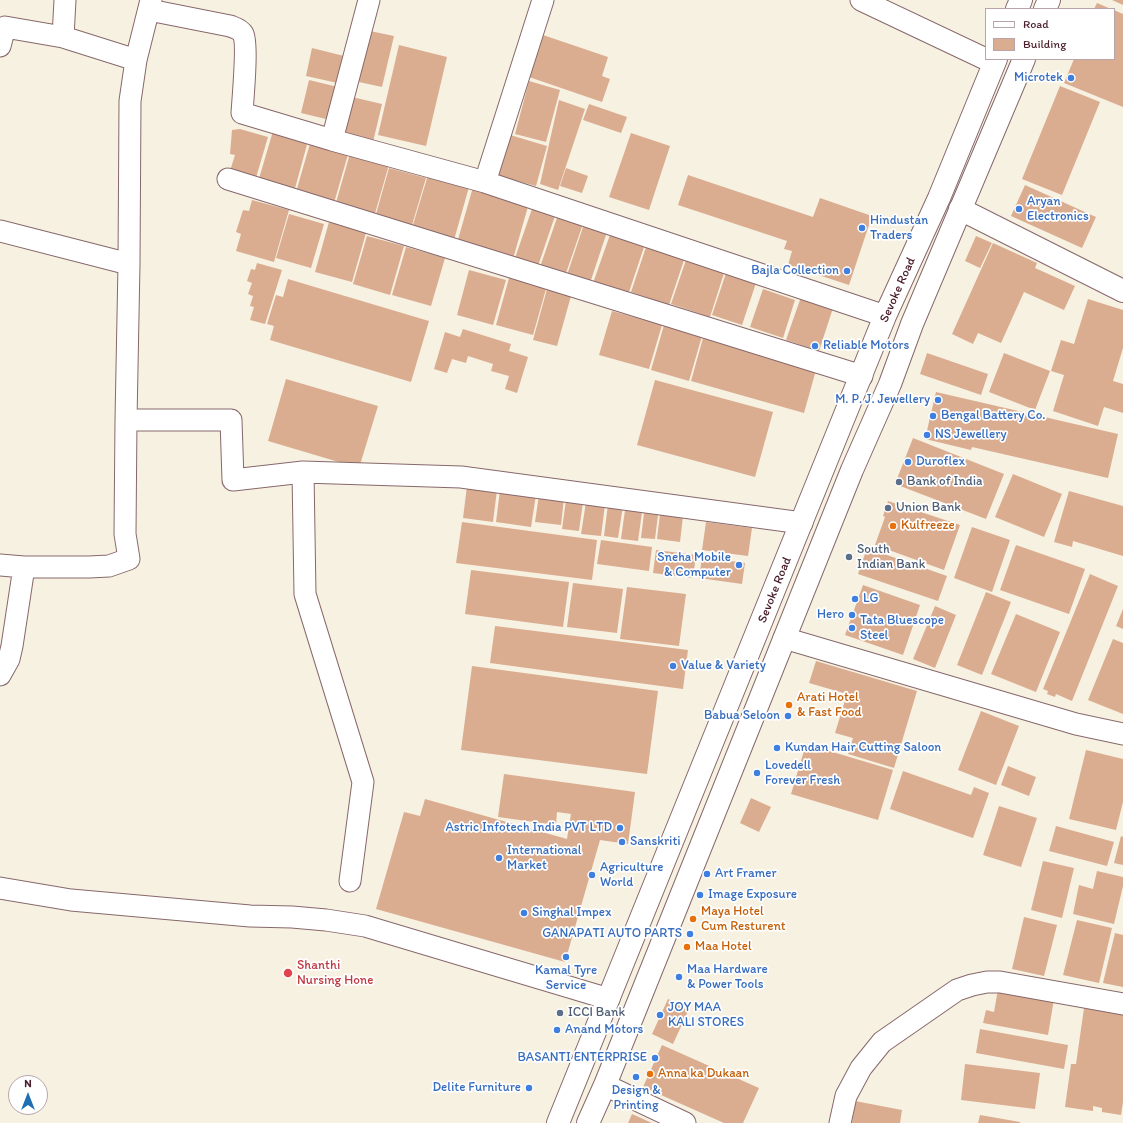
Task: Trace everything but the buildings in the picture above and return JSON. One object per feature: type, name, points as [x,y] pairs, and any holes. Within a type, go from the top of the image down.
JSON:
[{"type":"main road","name":"Sevoke Road","points":[[588,1123],[606,1085],[852,470],[890,384],[912,324],[1024,60]]},
{"type":"main road","name":"Sevoke Road","points":[[558,1123],[886,316],[939,198],[995,61]]},
{"type":"main road","points":[[939,198],[1123,291]]},
{"type":"main road","points":[[759,629],[784,638]]},
{"type":"street","points":[[63,37],[65,0]]},
{"type":"street","points":[[332,140],[369,0]]},
{"type":"street","points":[[485,182],[543,0]]},
{"type":"street","points":[[861,0],[985,56]]},
{"type":"street","points":[[0,565],[24,567],[109,566],[129,559],[125,534],[130,101],[136,60],[150,5],[238,28],[242,32],[246,43],[242,113],[332,140],[485,182],[886,316]]},
{"type":"street","points":[[0,46],[5,27],[63,37],[136,60]]},
{"type":"street","points":[[228,180],[862,376]]},
{"type":"street","points":[[0,231],[129,264]]},
{"type":"street","points":[[126,420],[231,420],[233,480],[303,472],[461,477],[802,523]]},
{"type":"street","points":[[303,472],[305,594],[363,782],[350,881]]},
{"type":"street","points":[[0,675],[8,659],[12,646],[24,567]]},
{"type":"street","points":[[784,638],[1076,724],[1123,734]]},
{"type":"street","points":[[0,888],[71,900],[250,916],[298,917],[365,926],[609,999]]},
{"type":"street","points":[[840,1123],[846,1096],[862,1068],[882,1042],[957,990],[988,982],[1000,982],[1123,1004]]},
{"type":"street","points":[[606,1085],[685,1123]]},
{"type":"place","name":"Microtek","points":[[1071,78]]},
{"type":"place","name":"Aryan Electronics","points":[[1019,209]]},
{"type":"place","name":"Hindustan Traders","points":[[862,228]]},
{"type":"place","name":"Bajla Collection","points":[[847,271]]},
{"type":"place","name":"Reliable Motors","points":[[815,346]]},
{"type":"place","name":"M. P. J. Jewellery","points":[[938,400]]},
{"type":"place","name":"Bengal Battery Co.","points":[[933,416]]},
{"type":"place","name":"NS Jewellery","points":[[927,435]]},
{"type":"place","name":"Duroflex","points":[[908,462]]},
{"type":"place","name":"Bank of India","points":[[899,482]]},
{"type":"place","name":"Union Bank","points":[[888,508]]},
{"type":"place","name":"Kulfreeze","points":[[893,526]]},
{"type":"place","name":"South Indian Bank","points":[[849,557]]},
{"type":"place","name":"Sneha Mobile & Computer","points":[[739,565]]},
{"type":"place","name":"LG","points":[[855,599]]},
{"type":"place","name":"Hero","points":[[852,615]]},
{"type":"place","name":"Tata Bluescope Steel","points":[[852,628]]},
{"type":"place","name":"Value & Variety","points":[[673,666]]},
{"type":"place","name":"Arati Hotel & Fast Food","points":[[789,705]]},
{"type":"place","name":"Babua Seloon","points":[[788,716]]},
{"type":"place","name":"Kundan Hair Cutting Saloon","points":[[777,748]]},
{"type":"place","name":"Lovedell Forever Fresh","points":[[757,773]]},
{"type":"place","name":"Astric Infotech India PVT LTD","points":[[620,828]]},
{"type":"place","name":"Sanskriti","points":[[622,842]]},
{"type":"place","name":"International Market","points":[[499,858]]},
{"type":"place","name":"Art Framer","points":[[707,874]]},
{"type":"place","name":"Agriculture World","points":[[592,875]]},
{"type":"place","name":"Image Exposure","points":[[700,895]]},
{"type":"place","name":"Singhal Impex","points":[[524,913]]},
{"type":"place","name":"Maya Hotel Cum Resturent","points":[[693,919]]},
{"type":"place","name":"GANAPATI AUTO PARTS","points":[[690,934]]},
{"type":"place","name":"Maa Hotel","points":[[687,947]]},
{"type":"place","name":"Kamal Tyre Service","points":[[566,957]]},
{"type":"place","name":"Shanthi Nursing Hone","points":[[288,973]]},
{"type":"place","name":"Maa Hardware & Power Tools","points":[[679,977]]},
{"type":"place","name":"ICCI Bank","points":[[560,1013]]},
{"type":"place","name":"JOY MAA KALI STORES","points":[[660,1015]]},
{"type":"place","name":"Anand Motors","points":[[557,1030]]},
{"type":"place","name":"BASANTI ENTERPRISE","points":[[655,1058]]},
{"type":"place","name":"Anna ka Dukaan","points":[[650,1074]]},
{"type":"place","name":"Design & Printing","points":[[636,1077]]},
{"type":"place","name":"Delite Furniture","points":[[529,1088]]}]
